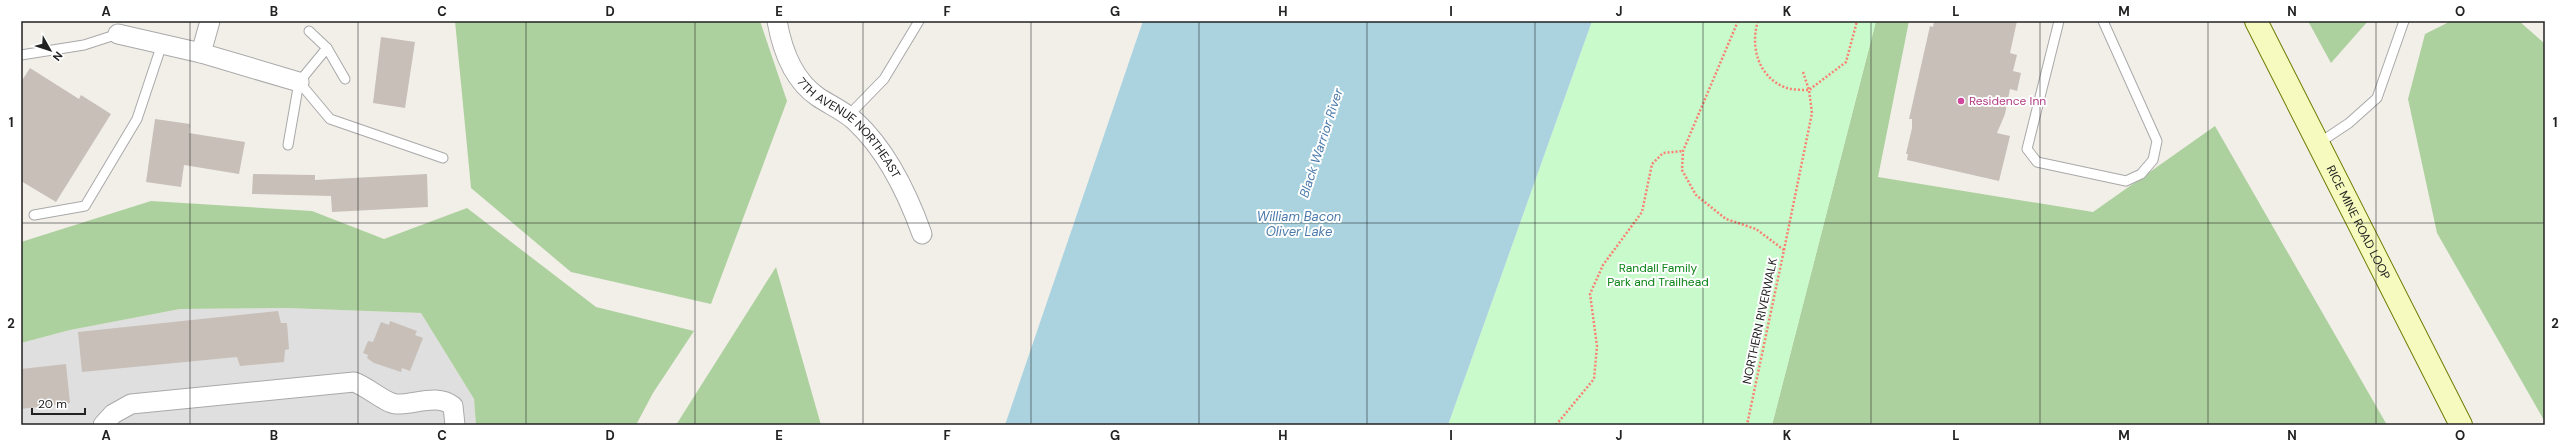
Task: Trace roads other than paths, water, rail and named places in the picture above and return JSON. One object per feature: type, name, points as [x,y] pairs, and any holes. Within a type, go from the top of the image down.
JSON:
[{"type":"main road","name":"RICE MINE ROAD LOOP","points":[[2256,21],[2461,425]]},
{"type":"street","points":[[201,53],[210,21]]},
{"type":"street","name":"7TH AVENUE NORTHEAST","points":[[777,21],[790,65],[801,82],[817,96],[856,121],[871,138],[907,192],[922,234]]},
{"type":"street","points":[[118,34],[201,53],[299,82]]},
{"type":"street","points":[[103,425],[113,414],[131,404],[354,382],[368,387],[380,397],[394,404],[438,400],[447,401],[453,406],[455,425]]},
{"type":"lane","points":[[848,116],[884,79],[919,21]]},
{"type":"lane","points":[[2059,21],[2027,149],[2037,162],[2126,181],[2141,174],[2153,160],[2157,141],[2103,21]]},
{"type":"lane","points":[[2319,143],[2349,123],[2377,98],[2404,21]]},
{"type":"lane","points":[[309,31],[327,48],[345,79]]},
{"type":"lane","points":[[21,54],[84,45],[118,34]]},
{"type":"lane","points":[[34,215],[85,206],[137,119],[162,44]]},
{"type":"lane","points":[[288,145],[299,82],[327,48]]},
{"type":"lane","points":[[299,82],[330,119],[443,158]]},
{"type":"water","name":"William Bacon Oliver Lake","points":[[1143,21],[1592,21],[1448,425],[1005,425]]},
{"type":"place","name":"Residence Inn","points":[[1961,101]]},
{"type":"water label","name":"Black Warrior River","points":[[1321,143]]},
{"type":"park label","name":"Randall Family Park and Trailhead","points":[[1658,275]]}]
